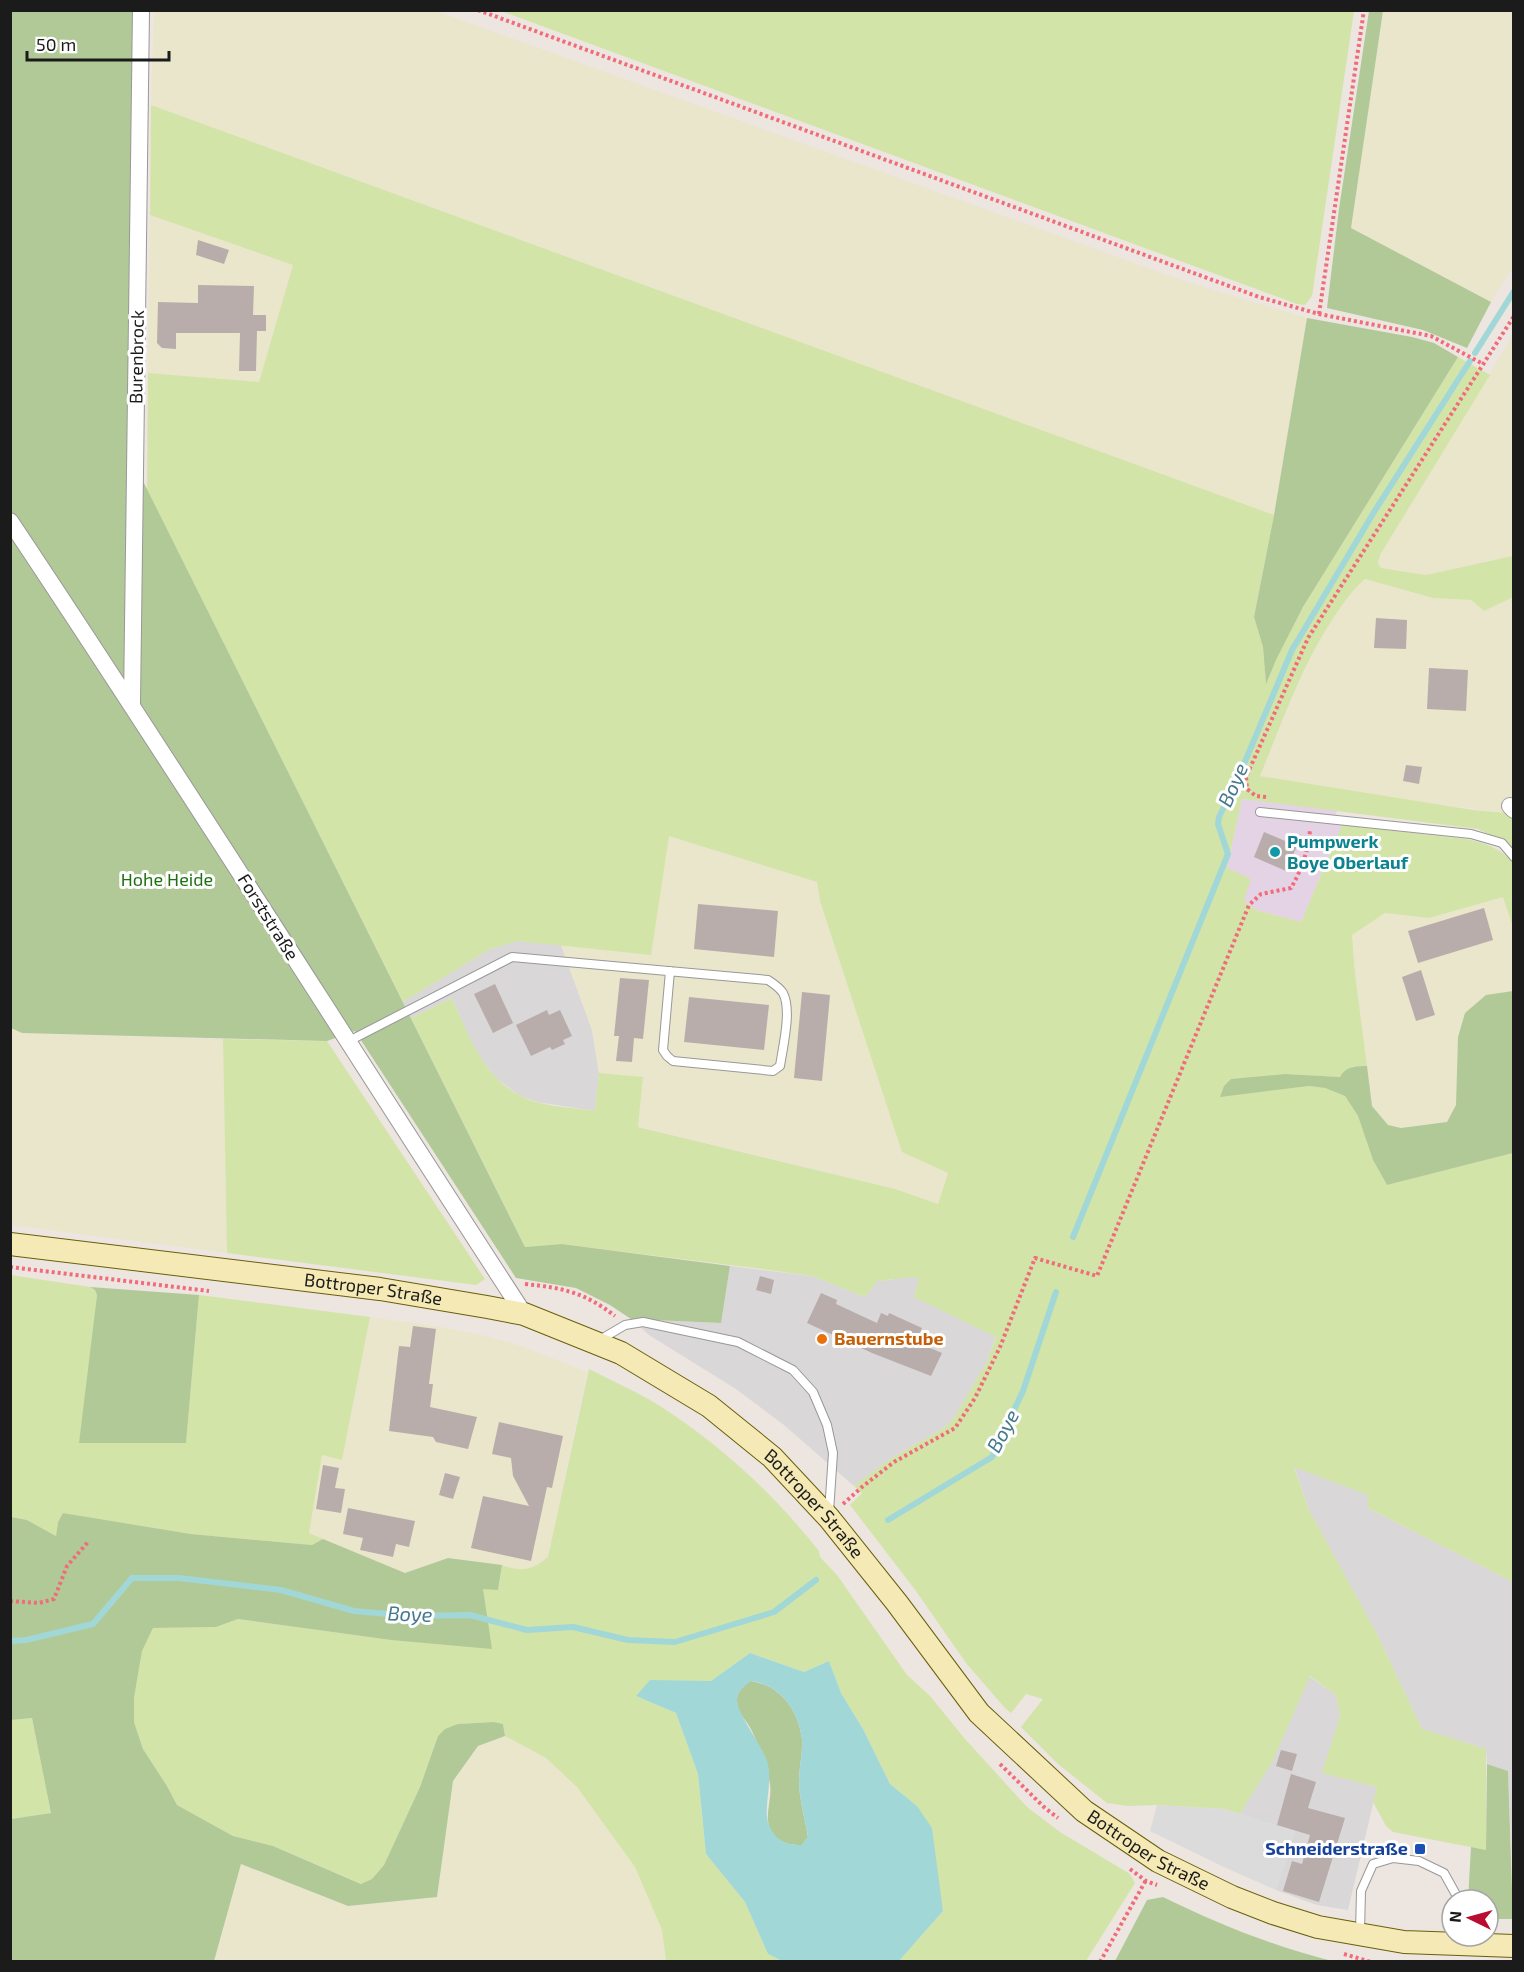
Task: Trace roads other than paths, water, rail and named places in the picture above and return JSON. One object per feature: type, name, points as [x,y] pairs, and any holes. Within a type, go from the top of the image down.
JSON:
[{"type":"main road","name":"Bottroper Straße","points":[[10,1244],[380,1288],[524,1314],[621,1353],[709,1406],[840,1510],[897,1603],[979,1713],[1084,1811],[1158,1861],[1232,1897],[1273,1913],[1318,1927],[1360,1936],[1440,1946]]},
{"type":"street","name":"Burenbrock","points":[[132,704],[141,10]]},
{"type":"street","name":"Forststraße","points":[[10,521],[132,704],[347,1042],[524,1314]]},
{"type":"lane","points":[[1260,812],[1471,834],[1502,843],[1514,856]]},
{"type":"lane","points":[[347,1042],[512,957],[670,971],[768,980],[778,986],[787,1008],[780,1066],[773,1071],[673,1060],[667,1056],[663,1050],[670,971]]},
{"type":"lane","points":[[595,1342],[625,1325],[644,1322],[738,1342],[793,1370],[813,1392],[827,1425],[833,1453],[830,1490],[840,1510]]},
{"type":"lane","points":[[1360,1936],[1361,1891],[1373,1864],[1394,1858],[1419,1861],[1443,1873],[1452,1888]]},
{"type":"water","points":[[750,1653],[804,1672],[829,1661],[841,1693],[863,1729],[890,1784],[917,1806],[932,1828],[943,1911],[899,1961],[782,1961],[768,1954],[745,1902],[706,1854],[698,1774],[676,1713],[636,1696],[650,1680],[711,1681]],"holes":[[[751,1681],[761,1683],[779,1693],[786,1700],[800,1728],[802,1744],[799,1788],[808,1836],[802,1845],[782,1841],[769,1825],[767,1761],[738,1705],[737,1699],[744,1687]]]},
{"type":"waterway","name":"Boye","points":[[1475,353],[1514,291]]},
{"type":"waterway","name":"Boye","points":[[1073,1237],[1228,854],[1218,824],[1219,817],[1236,783],[1292,650],[1374,512],[1470,361]]},
{"type":"waterway","name":"Boye","points":[[888,1520],[992,1457],[1023,1391],[1056,1292]]},
{"type":"waterway","name":"Boye","points":[[10,1641],[26,1640],[93,1624],[132,1578],[179,1578],[281,1590],[354,1611],[411,1616],[470,1615],[527,1630],[573,1627],[628,1640],[675,1642],[774,1612],[816,1580]]},
{"type":"place","name":"Pumpwerk Boye Oberlauf","points":[[1275,852]]},
{"type":"place","name":"Bauernstube","points":[[822,1339]]},
{"type":"place","name":"Schneiderstraße","points":[[1420,1849]]},
{"type":"park label","name":"Hohe Heide","points":[[167,880]]}]
